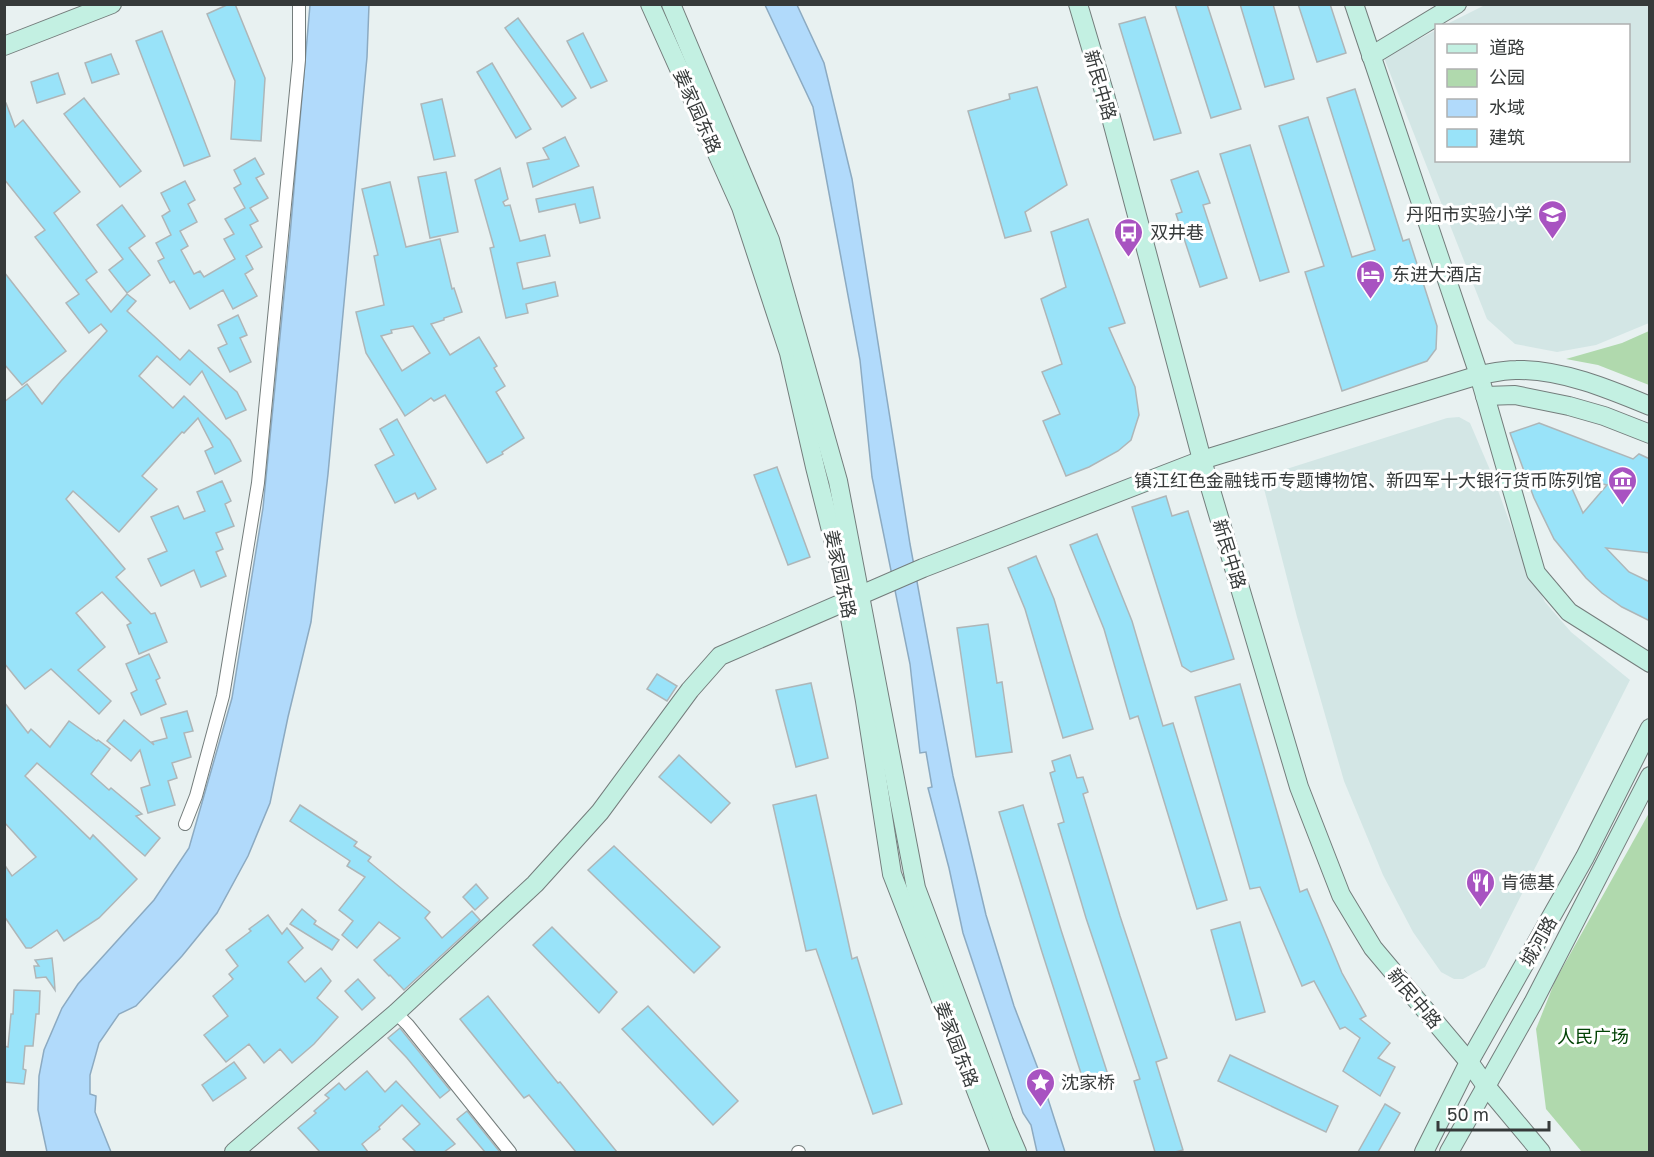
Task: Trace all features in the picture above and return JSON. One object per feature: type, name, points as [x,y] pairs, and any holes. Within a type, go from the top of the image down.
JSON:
[{"type":"street","points":[[4,46],[112,4]]},
{"type":"street","points":[[185,824],[196,796],[224,696],[258,483],[299,60],[299,4]]},
{"type":"street","name":"姜家园东路","points":[[650,4],[741,207],[789,353],[854,598],[916,888],[1017,1152]]},
{"type":"street","name":"姜家园东路","points":[[671,4],[770,240],[838,481],[892,874],[1000,1152]]},
{"type":"street","name":"新民中路","points":[[1078,4],[1105,95],[1202,460],[1299,787],[1341,895],[1373,948],[1542,1152]]},
{"type":"street","points":[[1354,4],[1479,375],[1536,573],[1569,612],[1650,663]]},
{"type":"street","points":[[1371,56],[1457,4]]},
{"type":"street","points":[[234,1152],[396,1013],[535,884],[600,812],[690,690],[720,656],[923,568],[1202,460],[1479,375],[1516,370],[1556,374],[1594,384],[1650,406]]},
{"type":"street","points":[[1485,396],[1515,395],[1569,406],[1604,416],[1650,434]]},
{"type":"street","name":"城河路","points":[[1424,1152],[1469,1062],[1585,857],[1650,729]]},
{"type":"street","name":"城河路","points":[[1449,1152],[1533,1002],[1650,776]]},
{"type":"street","points":[[396,1013],[510,1152]]},
{"type":"shaded area","name":"丹阳市实验小学","points":[[1485,5],[1649,5],[1649,323],[1596,345],[1557,352],[1515,344],[1487,319],[1384,58],[1435,31],[1435,162],[1630,162],[1630,24],[1447,24]]},
{"type":"shaded area","points":[[1459,417],[1470,423],[1521,553],[1545,602],[1571,632],[1630,680],[1485,967],[1463,979],[1454,979],[1441,972],[1413,932],[1383,875],[1344,781],[1297,617],[1261,477],[1447,418]]},
{"type":"green space","points":[[1649,331],[1649,385],[1598,365],[1566,359],[1622,343]]},
{"type":"green space","name":"人民广场","points":[[1649,813],[1649,1152],[1582,1152],[1546,1109],[1536,1029],[1555,981]]},
{"type":"water","points":[[310,5],[369,5],[367,57],[328,474],[311,622],[270,803],[248,856],[217,913],[182,956],[136,1006],[119,1014],[99,1043],[90,1075],[90,1094],[96,1096],[95,1112],[111,1152],[47,1152],[38,1110],[39,1076],[44,1050],[62,1008],[78,984],[154,900],[189,848],[232,698],[263,508]]},
{"type":"water","points":[[765,5],[797,5],[824,63],[852,179],[910,544],[953,776],[986,915],[1014,1006],[1040,1074],[1065,1152],[1037,1152],[1031,1125],[1023,1113],[963,933],[928,788],[932,787],[926,752],[920,753],[910,664],[872,477],[860,360],[813,107]]},
{"type":"building","points":[[229,4],[235,4],[265,78],[261,141],[231,139],[235,81],[207,14]]},
{"type":"building","points":[[1175,4],[1207,4],[1241,109],[1211,118]]},
{"type":"building","points":[[1240,4],[1273,4],[1294,79],[1265,87]]},
{"type":"building","points":[[1298,4],[1330,4],[1346,53],[1317,62]]},
{"type":"building","points":[[1145,17],[1181,133],[1154,140],[1119,24]]},
{"type":"building","points":[[518,18],[576,98],[562,107],[505,28]]},
{"type":"building","points":[[162,31],[210,156],[184,166],[136,41]]},
{"type":"building","points":[[583,33],[607,81],[591,88],[567,41]]},
{"type":"building","points":[[111,54],[119,74],[92,83],[85,63]]},
{"type":"building","points":[[492,63],[531,129],[516,138],[477,72]]},
{"type":"building","points":[[58,73],[65,94],[37,103],[31,82]]},
{"type":"building","points":[[1037,87],[1067,185],[1025,212],[1031,231],[1005,238],[968,111],[1010,99],[1009,94]]},
{"type":"building","points":[[1355,89],[1403,241],[1409,239],[1437,326],[1436,349],[1427,361],[1342,391],[1305,272],[1324,266],[1279,126],[1308,117],[1352,257],[1375,250],[1327,98]]},
{"type":"building","points":[[84,98],[141,171],[120,187],[64,114]]},
{"type":"building","points":[[442,99],[455,156],[434,160],[421,104]]},
{"type":"building","points":[[4,103],[6,103],[15,127],[23,120],[80,192],[54,213],[97,272],[86,280],[111,312],[127,294],[136,301],[127,311],[180,360],[189,350],[237,392],[246,410],[226,419],[202,371],[190,385],[157,356],[139,376],[173,408],[184,396],[230,440],[241,461],[215,474],[205,451],[213,447],[198,418],[142,476],[157,489],[119,532],[73,491],[66,499],[125,569],[116,577],[151,614],[155,613],[167,642],[139,654],[127,625],[131,623],[102,592],[76,613],[105,647],[78,670],[111,701],[99,714],[51,669],[25,689],[4,663],[4,402],[27,384],[42,404],[107,331],[101,324],[89,333],[66,303],[79,294],[35,237],[45,230],[4,179]]},
{"type":"building","points":[[565,137],[579,166],[533,187],[527,163],[549,159],[543,148]]},
{"type":"building","points":[[1250,145],[1289,272],[1260,281],[1220,154]]},
{"type":"building","points":[[255,158],[264,174],[256,178],[268,198],[250,208],[258,221],[250,225],[262,247],[246,256],[253,269],[245,274],[257,296],[233,309],[223,290],[190,309],[174,281],[170,283],[158,261],[164,258],[156,243],[171,235],[162,216],[170,211],[161,193],[185,181],[195,200],[188,204],[197,222],[180,231],[188,246],[181,250],[194,274],[200,271],[204,277],[235,259],[224,239],[234,234],[225,219],[245,208],[234,188],[241,184],[234,170]]},
{"type":"building","points":[[500,168],[508,199],[503,202],[505,206],[510,205],[520,241],[545,235],[550,256],[517,263],[523,289],[555,282],[558,296],[526,304],[528,313],[506,318],[490,248],[494,247],[475,180]]},
{"type":"building","points":[[1198,171],[1210,203],[1203,205],[1227,278],[1200,287],[1176,214],[1182,212],[1171,180]]},
{"type":"building","points":[[446,172],[458,232],[430,238],[418,177]]},
{"type":"building","points":[[390,182],[406,247],[440,239],[452,289],[454,288],[462,312],[431,324],[450,355],[479,337],[497,366],[494,368],[505,386],[496,392],[524,438],[487,463],[445,395],[434,401],[431,398],[405,416],[366,353],[356,312],[384,305],[374,256],[378,255],[362,189]],"holes":[[[413,326],[430,353],[402,371],[381,336],[392,333],[391,330]]]},
{"type":"building","points":[[593,187],[600,218],[580,223],[575,204],[539,212],[536,199]]},
{"type":"building","points":[[122,205],[145,236],[129,248],[150,275],[127,293],[109,270],[123,259],[97,225]]},
{"type":"building","points":[[1088,219],[1125,323],[1109,328],[1135,387],[1139,415],[1131,440],[1118,451],[1089,467],[1066,476],[1043,421],[1060,414],[1042,372],[1062,364],[1041,299],[1066,287],[1051,232]]},
{"type":"building","points":[[4,272],[66,351],[22,385],[4,364]]},
{"type":"building","points":[[238,315],[247,335],[240,338],[251,362],[230,372],[218,348],[227,344],[218,325]]},
{"type":"building","points":[[397,419],[436,489],[418,499],[415,493],[395,503],[375,465],[394,455],[380,429]]},
{"type":"building","points":[[1539,423],[1633,459],[1639,454],[1650,459],[1650,553],[1606,548],[1629,572],[1650,582],[1650,621],[1622,607],[1602,593],[1586,578],[1554,539],[1534,498],[1510,433]],"holes":[[[1566,475],[1607,485],[1583,513]]]},
{"type":"building","points":[[777,467],[810,557],[788,565],[754,475]]},
{"type":"building","points":[[222,481],[231,501],[225,504],[234,526],[216,533],[223,549],[216,552],[226,576],[201,587],[194,570],[161,586],[148,559],[167,551],[151,517],[178,506],[184,519],[205,511],[197,492]]},
{"type":"building","points":[[1166,496],[1172,516],[1188,511],[1234,659],[1191,672],[1182,666],[1132,507]]},
{"type":"building","points":[[1097,534],[1132,621],[1163,726],[1173,723],[1227,900],[1197,909],[1138,716],[1130,719],[1104,629],[1070,545]]},
{"type":"building","points":[[1036,556],[1054,599],[1093,729],[1063,738],[1025,609],[1008,568]]},
{"type":"building","points":[[988,624],[997,683],[1002,682],[1012,752],[976,757],[957,628]]},
{"type":"building","points":[[149,654],[160,678],[156,680],[166,704],[141,715],[131,693],[137,690],[126,664]]},
{"type":"building","points":[[657,674],[677,686],[667,701],[647,689]]},
{"type":"building","points":[[811,683],[828,758],[796,767],[776,690]]},
{"type":"building","points":[[1240,684],[1300,892],[1307,889],[1342,973],[1366,1016],[1360,1019],[1390,1043],[1378,1058],[1395,1067],[1380,1096],[1343,1071],[1360,1038],[1345,1027],[1340,1029],[1314,981],[1302,986],[1260,887],[1250,889],[1195,697]]},
{"type":"building","points":[[4,702],[28,733],[31,729],[50,747],[69,721],[110,749],[91,774],[142,814],[136,816],[160,838],[145,856],[37,763],[25,776],[90,839],[93,835],[137,879],[99,918],[64,941],[57,930],[31,948],[26,948],[4,916],[4,864],[12,876],[36,857],[4,822]]},
{"type":"building","points":[[187,711],[193,731],[184,733],[191,757],[172,763],[177,778],[168,781],[175,805],[148,813],[141,788],[150,785],[140,750],[131,761],[107,741],[124,720],[154,745],[152,742],[167,738],[161,718]]},
{"type":"building","points":[[679,755],[730,803],[711,823],[659,777]]},
{"type":"building","points":[[1070,755],[1077,778],[1083,777],[1088,792],[1083,794],[1167,1058],[1156,1062],[1183,1150],[1155,1152],[1134,1081],[1140,1079],[1086,918],[1058,824],[1064,822],[1050,773],[1055,771],[1052,761]]},
{"type":"building","points":[[816,795],[852,959],[857,957],[902,1104],[873,1114],[816,949],[806,951],[773,805]]},
{"type":"building","points":[[300,805],[357,842],[354,846],[371,857],[368,861],[430,912],[425,918],[442,938],[472,911],[480,920],[404,990],[374,960],[400,938],[379,922],[357,948],[342,935],[353,921],[339,910],[365,877],[347,866],[350,861],[290,821]]},
{"type":"building","points":[[1023,805],[1111,1084],[1087,1092],[999,812]]},
{"type":"building","points":[[614,846],[720,947],[694,973],[588,870]]},
{"type":"building","points":[[476,884],[488,898],[475,910],[463,897]]},
{"type":"building","points":[[302,909],[316,921],[314,924],[339,940],[332,950],[290,924]]},
{"type":"building","points":[[268,915],[282,934],[287,928],[303,948],[288,962],[305,982],[321,968],[331,981],[317,998],[338,1017],[314,1044],[292,1063],[280,1049],[264,1063],[249,1044],[226,1062],[204,1035],[228,1016],[213,996],[233,979],[229,974],[238,966],[226,950]]},
{"type":"building","points":[[1240,922],[1265,1012],[1236,1020],[1211,930]]},
{"type":"building","points":[[552,927],[617,992],[599,1013],[533,945]]},
{"type":"building","points":[[52,958],[55,990],[46,977],[36,978],[34,966],[39,966],[35,960]]},
{"type":"building","points":[[358,979],[375,998],[362,1010],[345,991]]},
{"type":"building","points":[[14,990],[40,991],[39,1014],[36,1014],[33,1046],[25,1046],[24,1084],[4,1082],[4,1046],[8,1047]]},
{"type":"building","points":[[488,996],[617,1152],[576,1152],[529,1095],[524,1098],[460,1019]]},
{"type":"building","points":[[648,1006],[738,1101],[713,1125],[622,1029]]},
{"type":"building","points":[[400,1028],[450,1090],[440,1098],[388,1038]]},
{"type":"building","points":[[1230,1055],[1338,1106],[1326,1132],[1218,1081]]},
{"type":"building","points":[[234,1062],[246,1078],[213,1101],[202,1085]]},
{"type":"building","points":[[367,1071],[385,1092],[396,1081],[455,1144],[444,1152],[416,1152],[403,1139],[420,1124],[402,1105],[379,1127],[380,1129],[362,1144],[368,1152],[320,1152],[298,1128],[316,1113],[314,1111],[329,1098],[325,1095],[339,1083],[345,1090]]},
{"type":"building","points":[[1385,1104],[1400,1113],[1378,1152],[1358,1152]]},
{"type":"building","points":[[467,1111],[500,1152],[485,1152],[457,1119]]},
{"type":"place","name":"丹阳市实验小学","points":[[1553,240]]},
{"type":"place","name":"双井巷","points":[[1129,258]]},
{"type":"place","name":"东进大酒店","points":[[1371,300]]},
{"type":"place","name":"镇江红色金融钱币专题博物馆、新四军十大银行货币陈列馆","points":[[1623,506]]},
{"type":"place","name":"肯德基","points":[[1480,908]]},
{"type":"place","name":"沈家桥","points":[[1040,1108]]}]
